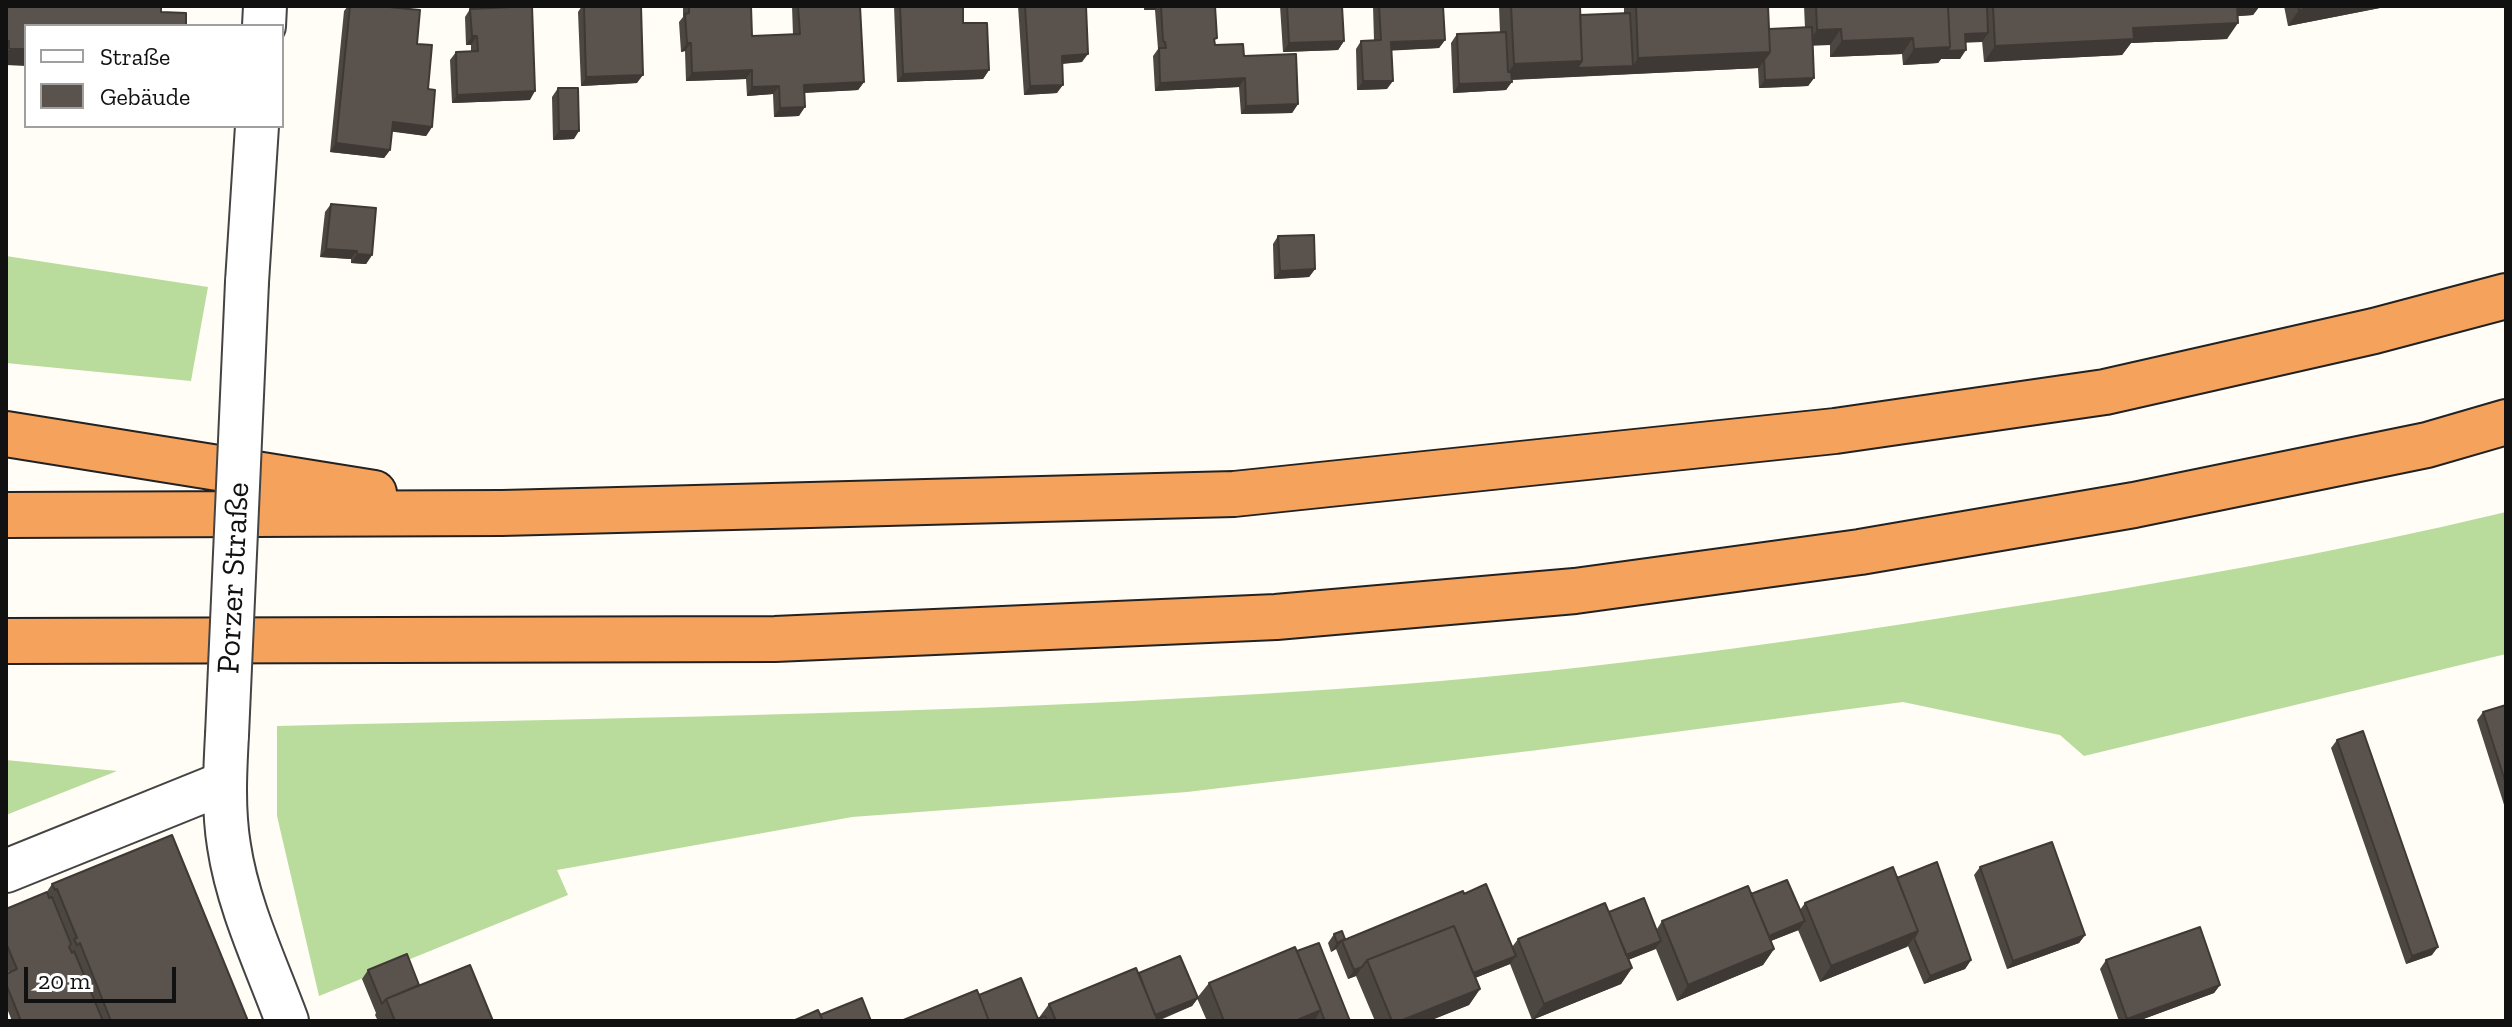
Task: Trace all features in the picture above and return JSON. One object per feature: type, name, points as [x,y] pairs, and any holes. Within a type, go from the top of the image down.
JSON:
[{"type":"highway","points":[[6,515],[502,513],[1234,494],[1835,431],[2105,392],[2374,331],[2506,296]]},
{"type":"highway","points":[[6,641],[775,639],[1276,617],[1575,591],[1860,552],[2149,502],[2427,445],[2506,422]]},
{"type":"highway","points":[[6,434],[502,513]]},
{"type":"street","name":"Porzer Straße","points":[[257,128],[224,783],[229,846],[236,875],[287,1021]]},
{"type":"street","points":[[6,871],[224,783]]},
{"type":"green space","points":[[6,256],[208,287],[191,381],[6,363]]},
{"type":"green space","points":[[2506,512],[2506,654],[2084,756],[2060,735],[1903,702],[1187,792],[852,817],[557,870],[568,895],[319,996],[277,816],[277,726],[982,708],[1263,694],[1477,678],[1768,644],[2051,601],[2312,554]]},
{"type":"green space","points":[[6,760],[117,771],[6,815]]},
{"type":"building","points":[[6,6],[161,6],[161,12],[186,13],[186,24],[24,24],[24,49],[9,49],[9,41],[6,41]]},
{"type":"building","points":[[350,6],[420,10],[417,44],[432,45],[428,89],[435,90],[432,127],[393,122],[390,150],[336,143]]},
{"type":"building","points":[[532,6],[535,91],[457,95],[456,52],[478,51],[477,36],[472,36],[470,9]]},
{"type":"building","points":[[584,6],[641,6],[643,75],[586,77]]},
{"type":"building","points":[[689,6],[751,6],[752,36],[800,34],[798,6],[860,6],[864,82],[804,85],[805,107],[780,108],[779,86],[752,87],[752,70],[692,73],[691,43],[687,43],[685,14],[689,13]]},
{"type":"building","points":[[900,6],[963,6],[963,23],[987,23],[989,70],[903,74]]},
{"type":"building","points":[[1025,6],[1086,6],[1088,54],[1062,56],[1063,85],[1030,86]]},
{"type":"building","points":[[1161,6],[1215,6],[1215,45],[1243,44],[1244,56],[1296,54],[1298,104],[1246,106],[1245,78],[1160,83],[1159,48],[1166,48]]},
{"type":"building","points":[[1287,6],[1342,6],[1344,41],[1289,43]]},
{"type":"building","points":[[1379,6],[1443,6],[1445,40],[1391,42],[1393,81],[1363,81],[1361,41],[1381,40]]},
{"type":"building","points":[[1511,6],[1580,6],[1582,61],[1514,64]]},
{"type":"building","points":[[1636,6],[1768,6],[1770,52],[1638,58]]},
{"type":"building","points":[[1816,6],[1948,6],[1950,47],[1914,49],[1913,38],[1842,41],[1841,29],[1817,30]]},
{"type":"building","points":[[1948,6],[1987,6],[1988,33],[1965,34],[1966,50],[1947,51],[1950,47]]},
{"type":"building","points":[[1993,6],[2237,6],[2238,23],[2133,28],[2134,39],[1995,46]]},
{"type":"building","points":[[1630,13],[1633,66],[1577,68],[1582,61],[1580,15]]},
{"type":"building","points":[[1812,27],[1814,78],[1765,80],[1764,60],[1770,52],[1769,29]]},
{"type":"building","points":[[1506,32],[1508,72],[1511,72],[1512,82],[1459,84],[1457,34]]},
{"type":"building","points":[[558,88],[578,88],[579,131],[559,131]]},
{"type":"building","points":[[331,204],[376,208],[372,255],[326,249]]},
{"type":"building","points":[[1314,235],[1315,269],[1280,271],[1278,236]]},
{"type":"building","points":[[2506,705],[2506,784],[2483,712]]},
{"type":"building","points":[[2363,731],[2438,947],[2412,956],[2337,740]]},
{"type":"building","points":[[172,835],[248,1021],[111,1021],[80,943],[77,945],[74,939],[77,938],[57,889],[52,884]]},
{"type":"building","points":[[2052,842],[2085,935],[2013,961],[1980,867]]},
{"type":"building","points":[[1937,862],[1971,960],[1930,976],[1914,938],[1918,931],[1897,878]]},
{"type":"building","points":[[1893,867],[1918,931],[1831,966],[1805,903]]},
{"type":"building","points":[[1787,880],[1805,921],[1769,936],[1751,894]]},
{"type":"building","points":[[1486,884],[1516,956],[1473,973],[1454,926],[1367,960],[1362,967],[1354,970],[1342,941]]},
{"type":"building","points":[[1748,886],[1774,949],[1688,985],[1662,921]]},
{"type":"building","points":[[47,892],[49,898],[52,897],[71,944],[69,947],[72,953],[74,951],[103,1021],[21,1021],[6,984],[6,974],[17,969],[6,943],[6,909]]},
{"type":"building","points":[[1644,898],[1661,941],[1626,955],[1609,912]]},
{"type":"building","points":[[1605,903],[1632,968],[1544,1004],[1518,939]]},
{"type":"building","points":[[1454,926],[1480,989],[1400,1021],[1392,1021],[1367,960]]},
{"type":"building","points":[[2200,927],[2220,985],[2127,1019],[2106,960]]},
{"type":"building","points":[[1342,931],[1345,939],[1337,943],[1334,934]]},
{"type":"building","points":[[1319,943],[1350,1021],[1325,1021],[1297,951]]},
{"type":"building","points":[[1295,947],[1321,1010],[1295,1021],[1224,1021],[1209,983]]},
{"type":"building","points":[[407,954],[419,985],[386,999],[382,1004],[368,970]]},
{"type":"building","points":[[1180,956],[1198,998],[1155,1015],[1139,973]]},
{"type":"building","points":[[470,965],[493,1021],[395,1021],[386,999]]},
{"type":"building","points":[[1136,968],[1158,1021],[1056,1021],[1049,1004]]},
{"type":"building","points":[[1021,978],[1038,1019],[1045,1016],[1047,1021],[989,1021],[979,995]]},
{"type":"building","points":[[977,990],[989,1021],[901,1021]]},
{"type":"building","points":[[862,998],[871,1021],[823,1021],[820,1015]]},
{"type":"building","points":[[818,1010],[823,1021],[793,1021]]}]
